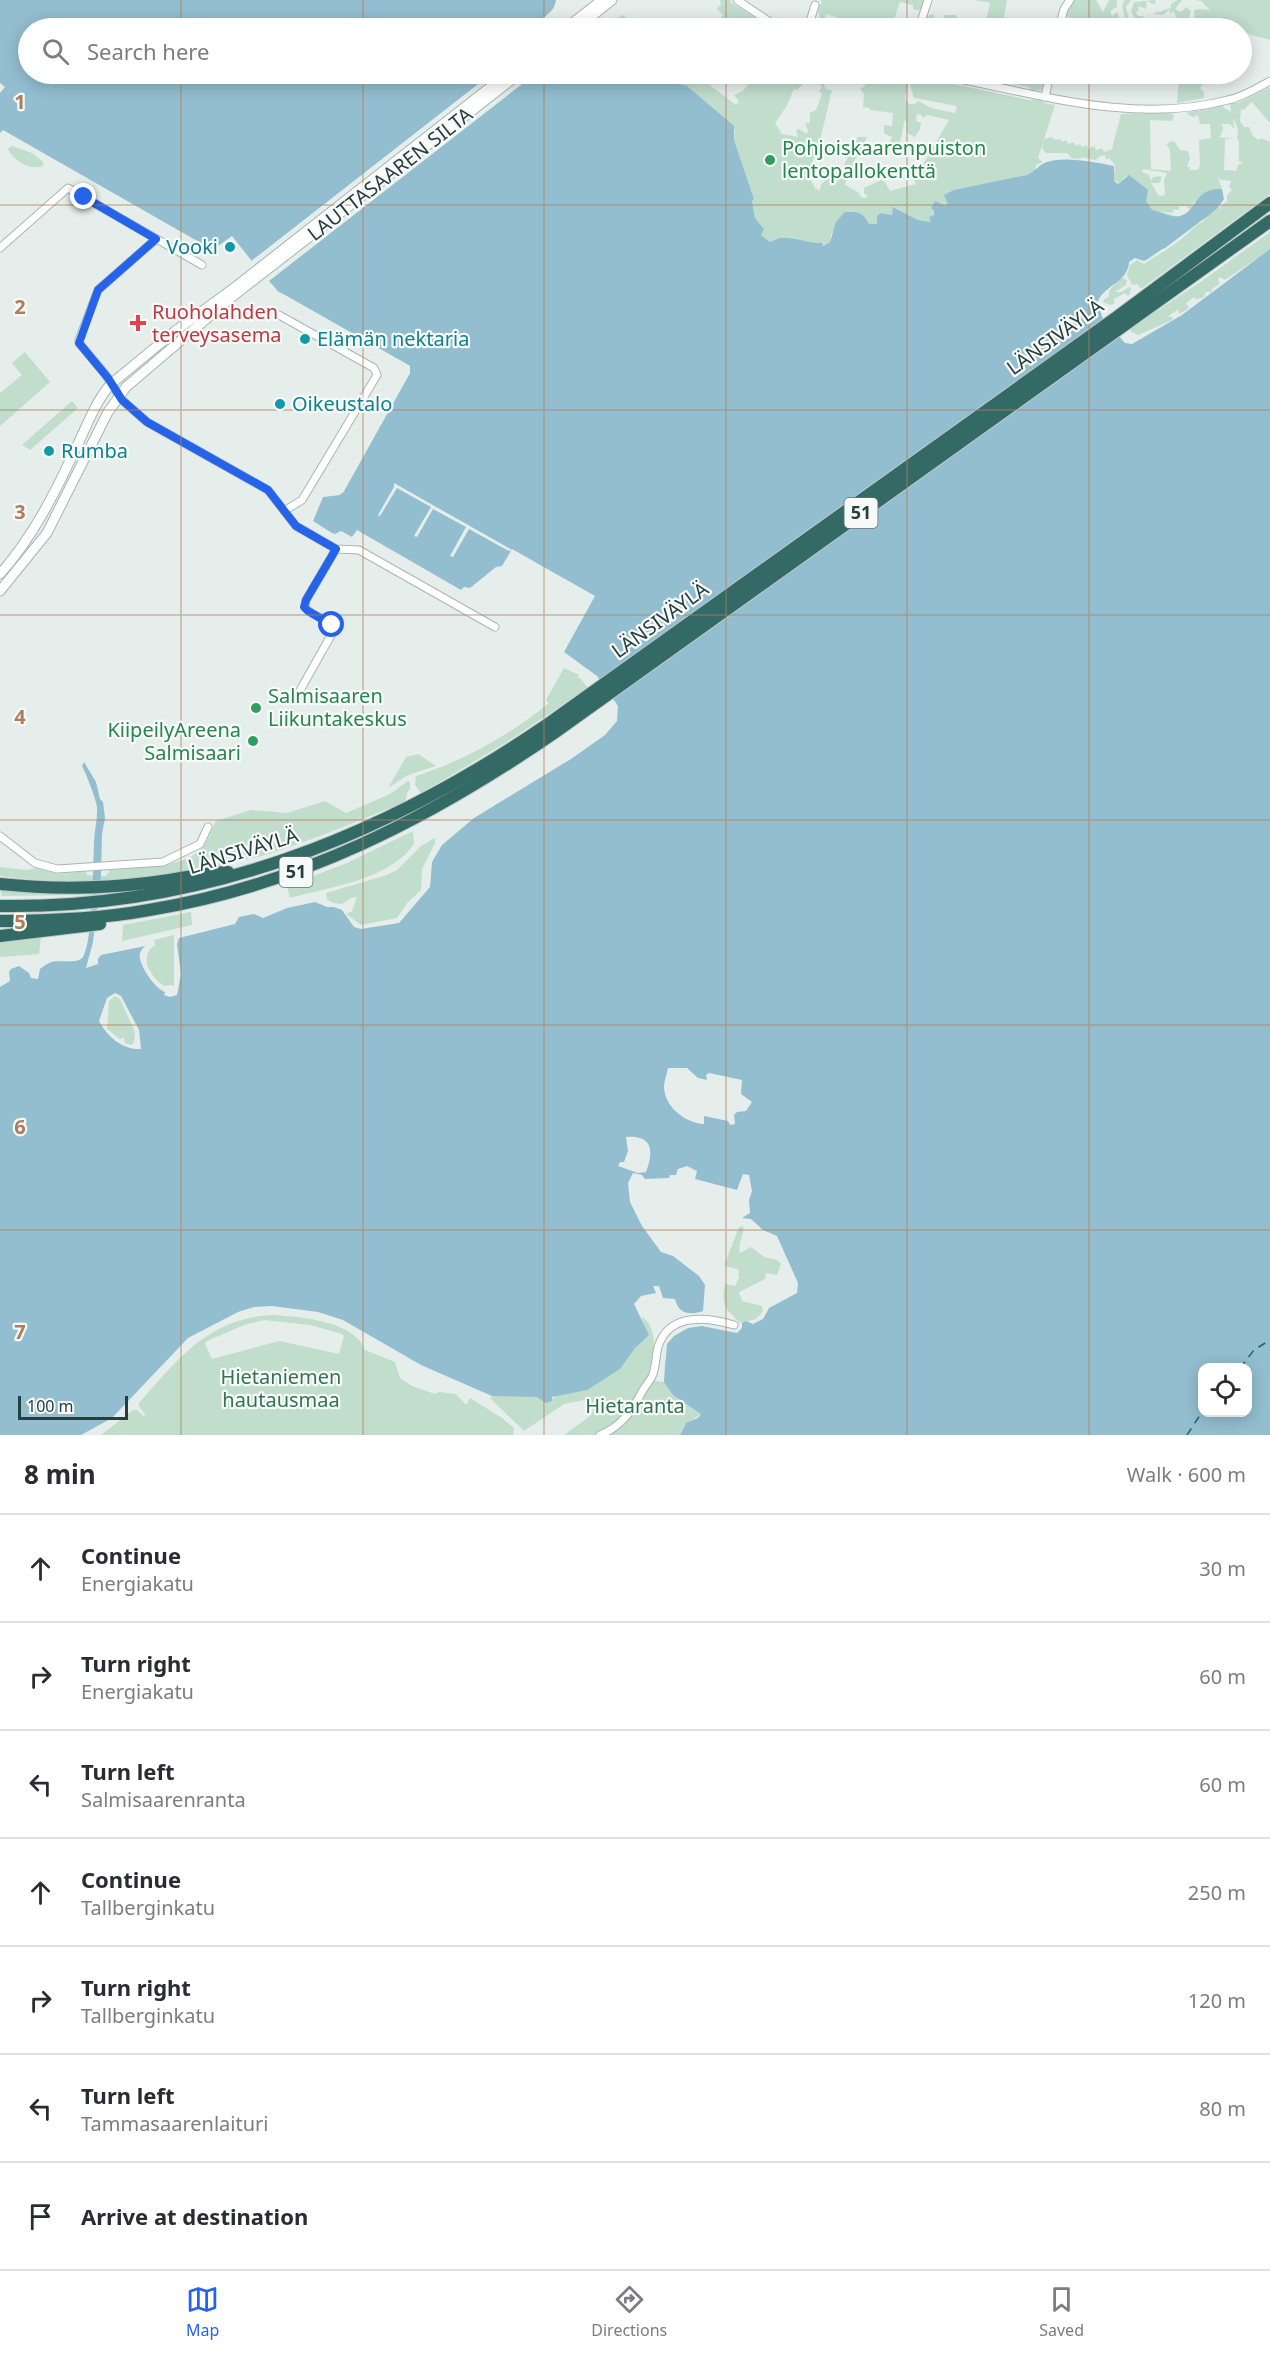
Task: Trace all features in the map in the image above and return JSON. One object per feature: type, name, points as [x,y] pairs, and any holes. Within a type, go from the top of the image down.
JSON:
[{"type":"highway","name":"LÄNSIVÄYLÄ","points":[[1120,321],[1270,203]]},
{"type":"highway","name":"LÄNSIVÄYLÄ","points":[[0,921],[112,915],[191,902],[296,872],[368,843],[474,786],[1120,321],[1270,221]]},
{"type":"highway","name":"LÄNSIVÄYLÄ","points":[[0,906],[44,906],[120,900],[188,888],[250,871],[328,845],[422,801],[507,753],[597,696]]},
{"type":"highway","points":[[0,884],[103,887],[209,873],[250,871]]},
{"type":"highway","points":[[0,936],[135,918],[191,902]]},
{"type":"main road","points":[[579,18],[602,0]]},
{"type":"main road","points":[[590,18],[612,0]]},
{"type":"main road","name":"LAUTTASAAREN SILTA","points":[[258,272],[494,84]]},
{"type":"main road","name":"LAUTTASAAREN SILTA","points":[[258,272],[506,84]]},
{"type":"main road","points":[[0,574],[35,527],[102,394],[174,332],[258,272]]},
{"type":"main road","points":[[0,591],[47,533],[108,412],[119,395],[258,272]]},
{"type":"street","points":[[737,0],[764,18]]},
{"type":"street","points":[[922,18],[928,0]]},
{"type":"street","points":[[1062,18],[1070,0]]},
{"type":"street","points":[[811,18],[815,5]]},
{"type":"street","points":[[982,84],[1092,106],[1136,109],[1187,108],[1233,99],[1270,81]]},
{"type":"street","points":[[1045,97],[1048,84]]},
{"type":"street","points":[[0,248],[68,188],[202,265]]},
{"type":"street","points":[[156,239],[98,290],[79,340],[119,395],[147,422],[268,490],[296,526],[336,549],[359,550],[495,627]]},
{"type":"street","points":[[279,315],[374,368],[377,375],[302,500],[284,511]]},
{"type":"street","points":[[298,694],[334,630],[332,625],[304,607],[336,549]]},
{"type":"street","points":[[0,836],[27,858],[57,869],[163,862],[200,844],[208,827]]},
{"type":"street","points":[[600,1435],[614,1430],[632,1412],[653,1374],[662,1339],[674,1326],[697,1318],[734,1325]]},
{"type":"green space","points":[[720,0],[731,0],[730,2],[754,18],[720,18],[723,15],[717,9],[721,4]]},
{"type":"green space","points":[[821,0],[924,0],[921,11],[913,9],[913,5],[900,2],[894,18],[839,18],[826,14],[825,18],[820,18],[817,5],[822,4]]},
{"type":"green space","points":[[974,0],[1007,0],[1004,17],[1008,18],[986,18],[990,3]]},
{"type":"green space","points":[[1073,0],[1096,0],[1103,12],[1109,0],[1117,0],[1117,7],[1110,11],[1112,16],[1117,12],[1118,18],[1065,16]]},
{"type":"green space","points":[[1125,0],[1131,0],[1126,7],[1128,18],[1125,18],[1122,5]]},
{"type":"green space","points":[[1155,0],[1156,3],[1153,4],[1147,1],[1146,9],[1139,6],[1138,12],[1135,11],[1138,16],[1144,18],[1135,18],[1131,11],[1134,2]]},
{"type":"green space","points":[[1182,0],[1175,9],[1181,12],[1186,7],[1191,11],[1189,18],[1177,18],[1173,11],[1170,14],[1169,10],[1163,15],[1151,14],[1171,8],[1171,4]]},
{"type":"green space","points":[[1195,0],[1270,0],[1270,40],[1252,35],[1252,18],[1195,18],[1194,10],[1210,10],[1201,1]]},
{"type":"green space","points":[[933,14],[935,18],[925,18],[925,17]]},
{"type":"green space","points":[[945,15],[956,15],[957,18],[944,18]]},
{"type":"green space","points":[[678,84],[710,84],[736,105],[739,101],[734,95],[743,91],[749,84],[802,84],[797,90],[794,89],[775,123],[782,134],[798,137],[796,130],[799,129],[807,134],[805,123],[810,123],[810,113],[816,110],[822,94],[819,91],[822,87],[820,84],[824,84],[826,89],[832,90],[818,149],[807,173],[815,188],[820,191],[821,184],[828,178],[837,183],[858,137],[867,137],[848,173],[845,185],[858,192],[862,198],[868,197],[864,193],[864,188],[881,180],[885,182],[890,191],[916,184],[914,180],[949,120],[927,115],[923,118],[917,114],[916,121],[921,123],[915,137],[907,133],[908,124],[904,120],[899,146],[892,147],[889,143],[892,137],[884,133],[884,125],[892,126],[893,113],[863,107],[864,94],[860,89],[865,84],[908,84],[905,99],[909,104],[919,101],[931,108],[955,113],[957,106],[914,98],[910,85],[953,84],[1029,100],[1042,99],[1044,103],[1055,105],[1038,158],[1043,162],[1036,165],[1035,172],[931,208],[934,211],[932,222],[918,220],[894,207],[892,215],[880,213],[877,216],[877,224],[869,225],[851,211],[845,212],[831,235],[830,242],[822,246],[789,238],[779,238],[770,242],[761,235],[764,229],[755,218],[752,201],[754,199],[734,140],[735,130]]},
{"type":"green space","points":[[1013,84],[1043,84],[1042,90],[1032,91],[1029,87]]},
{"type":"green space","points":[[1178,84],[1202,84],[1200,88],[1204,93],[1204,98],[1177,103]]},
{"type":"green space","points":[[1270,87],[1270,123],[1252,102],[1243,110],[1241,109],[1240,121],[1244,127],[1249,127],[1253,136],[1258,140],[1261,138],[1270,142],[1270,194],[1141,289],[1137,284],[1132,285],[1127,275],[1130,265],[1137,260],[1144,264],[1203,222],[1206,215],[1214,212],[1227,201],[1227,195],[1232,190],[1229,187],[1231,181],[1218,179],[1222,188],[1197,200],[1192,204],[1194,208],[1179,206],[1179,210],[1174,209],[1172,213],[1159,211],[1178,217],[1189,212],[1177,223],[1147,218],[1132,180],[1127,175],[1119,183],[1114,180],[1111,172],[1115,170],[1115,165],[1109,158],[1106,160],[1105,155],[1095,160],[1081,157],[1081,159],[1071,158],[1067,153],[1046,153],[1042,148],[1044,139],[1052,137],[1062,142],[1066,140],[1068,144],[1073,142],[1076,146],[1087,145],[1088,149],[1094,146],[1096,150],[1102,148],[1104,152],[1112,149],[1121,114],[1170,113],[1174,115],[1172,121],[1150,120],[1151,169],[1171,171],[1170,150],[1167,145],[1168,142],[1174,141],[1180,150],[1188,151],[1190,158],[1187,167],[1190,167],[1190,170],[1198,170],[1200,165],[1199,140],[1211,138],[1210,124],[1200,124],[1198,115],[1193,117],[1186,113],[1200,111],[1201,107],[1207,109],[1211,105],[1223,104],[1223,107],[1231,112],[1230,103],[1238,103]],"holes":[[[1233,118],[1238,129],[1239,161],[1243,163],[1238,165],[1236,171],[1224,170],[1225,139],[1235,139],[1218,137],[1223,128],[1221,124],[1230,124],[1234,129]],[[1143,169],[1167,173],[1164,180],[1165,195],[1159,196],[1151,183],[1159,183],[1161,176],[1153,177],[1151,181],[1149,175],[1142,172]]]},
{"type":"green space","points":[[12,146],[32,153],[43,162],[43,166],[28,166],[18,161],[8,149]]},
{"type":"green space","points":[[1270,232],[1268,251],[1225,280],[1220,277],[1218,279],[1220,284],[1211,292],[1206,292],[1203,298],[1195,299],[1194,297],[1186,303],[1189,308],[1179,314],[1178,309],[1168,317],[1173,317],[1172,320],[1138,335],[1130,331],[1131,328]]},
{"type":"green space","points":[[1121,277],[1127,280],[1126,285],[1115,292],[1122,292],[1129,287],[1131,288],[1130,294],[1128,296],[1125,293],[1114,299],[1114,304],[1103,302],[1109,297],[1109,291]]},
{"type":"green space","points":[[25,352],[50,382],[0,426],[0,393],[22,375],[12,363]]},
{"type":"green space","points":[[72,401],[78,408],[30,450],[22,445]]},
{"type":"green space","points":[[564,668],[579,675],[577,678],[580,678],[588,688],[505,743],[421,793],[415,785],[416,776],[451,763],[486,746],[549,703],[546,700]]},
{"type":"green space","points":[[418,754],[436,766],[408,775],[388,788],[406,757]]},
{"type":"green space","points":[[408,781],[410,789],[405,802],[302,843],[236,862],[135,879],[66,881],[0,876],[0,867],[26,870],[37,868],[58,874],[86,871],[87,875],[106,876],[110,870],[174,863],[186,859],[204,846],[216,821],[251,810],[287,813],[325,801],[346,813],[390,794]]},
{"type":"green space","points":[[413,831],[414,844],[390,866],[340,886],[290,898],[287,886],[347,863]]},
{"type":"green space","points":[[435,838],[435,843],[422,869],[421,890],[407,903],[397,918],[361,925],[346,914],[352,911],[357,897],[342,904],[333,903],[327,899],[326,893],[397,870],[421,846]]},
{"type":"green space","points":[[0,889],[82,892],[81,895],[2,896]]},
{"type":"green space","points":[[191,912],[192,925],[122,941],[123,925]]},
{"type":"green space","points":[[174,935],[174,986],[164,986],[151,972],[147,955],[155,945],[154,940]]},
{"type":"green space","points":[[41,937],[39,954],[0,957],[0,941]]},
{"type":"green space","points":[[115,996],[120,999],[135,1032],[134,1043],[131,1045],[125,1043],[124,1038],[120,1039],[107,1029],[109,1001]]},
{"type":"green space","points":[[743,1226],[740,1253],[751,1247],[764,1257],[777,1260],[781,1264],[777,1275],[766,1273],[765,1279],[739,1292],[742,1301],[762,1306],[763,1311],[756,1319],[740,1323],[724,1302],[725,1284],[735,1286],[739,1278],[738,1269],[724,1266],[739,1227]]},
{"type":"green space","name":"Hietaniemen hautausmaa","points":[[286,1316],[312,1319],[339,1327],[359,1340],[365,1350],[395,1362],[400,1378],[412,1386],[435,1394],[439,1392],[456,1394],[466,1405],[470,1398],[514,1428],[513,1435],[101,1435],[133,1410],[137,1410],[144,1417],[145,1414],[139,1403],[197,1343],[232,1323],[252,1318]],"holes":[[[264,1320],[310,1325],[342,1334],[344,1336],[339,1354],[279,1341],[212,1359],[205,1344],[207,1341],[244,1325]]]},
{"type":"green space","name":"Hietaranta","points":[[641,1316],[652,1329],[654,1345],[647,1380],[664,1382],[665,1359],[701,1414],[684,1426],[680,1435],[564,1435],[590,1416],[593,1411],[584,1400],[564,1404],[524,1431],[490,1398],[506,1394],[517,1386],[542,1398],[546,1403],[648,1335]]},
{"type":"water","points":[[0,0],[556,0],[553,9],[544,18],[18,18],[18,84],[679,84],[687,86],[734,126],[734,140],[754,199],[752,201],[755,218],[764,229],[761,235],[770,242],[779,238],[789,238],[822,243],[823,246],[830,242],[836,222],[845,212],[860,214],[869,224],[877,224],[877,216],[880,213],[892,215],[893,207],[918,220],[931,222],[929,217],[934,215],[931,208],[935,201],[944,205],[948,204],[944,195],[954,190],[1027,175],[1044,163],[1055,160],[1080,160],[1114,166],[1114,181],[1118,184],[1129,175],[1148,190],[1146,201],[1152,210],[1173,216],[1186,214],[1206,192],[1222,189],[1224,199],[1217,209],[1144,261],[1135,258],[1129,262],[1125,274],[1105,291],[1098,301],[1102,317],[1125,343],[1132,344],[1182,315],[1270,249],[1270,1435],[680,1435],[686,1423],[698,1418],[701,1414],[673,1395],[664,1382],[667,1344],[674,1336],[688,1328],[702,1326],[737,1333],[742,1328],[742,1323],[746,1321],[753,1324],[763,1319],[769,1308],[797,1293],[798,1283],[777,1236],[763,1230],[751,1219],[742,1218],[750,1213],[749,1200],[752,1191],[749,1175],[743,1174],[737,1190],[695,1179],[697,1171],[687,1166],[678,1169],[676,1175],[670,1175],[669,1178],[645,1179],[642,1175],[633,1173],[628,1183],[630,1202],[642,1226],[661,1252],[673,1256],[699,1276],[705,1285],[703,1311],[684,1312],[678,1307],[675,1299],[663,1298],[659,1286],[653,1286],[656,1293],[641,1296],[634,1304],[649,1335],[635,1348],[620,1369],[587,1390],[552,1397],[552,1401],[546,1403],[537,1397],[492,1396],[421,1365],[343,1320],[318,1312],[272,1306],[254,1307],[238,1312],[188,1338],[112,1418],[81,1435],[0,1435],[0,987],[10,981],[11,969],[19,966],[29,973],[31,978],[38,979],[40,969],[46,965],[52,962],[81,959],[86,949],[91,920],[97,812],[93,792],[82,766],[84,762],[96,782],[100,799],[103,802],[105,818],[93,942],[86,968],[98,964],[101,955],[145,946],[140,953],[141,963],[156,986],[165,992],[164,995],[170,997],[177,995],[181,974],[177,944],[179,938],[235,924],[239,917],[254,914],[263,918],[287,908],[315,902],[342,910],[354,927],[361,929],[399,923],[430,887],[432,862],[442,845],[474,818],[571,759],[605,735],[617,721],[618,706],[597,676],[564,652],[595,596],[512,549],[502,566],[496,567],[470,588],[464,587],[461,590],[357,530],[352,537],[341,531],[335,534],[313,521],[323,497],[340,495],[410,373],[410,366],[274,289],[232,236],[213,250],[3,130],[0,133],[0,93],[5,87],[0,83]],"holes":[[[115,993],[121,996],[139,1030],[141,1049],[121,1045],[111,1037],[99,1021],[107,998]],[[668,1068],[687,1068],[698,1078],[707,1080],[706,1075],[709,1073],[742,1080],[741,1094],[752,1102],[746,1111],[737,1112],[734,1115],[735,1124],[730,1125],[728,1121],[704,1116],[704,1124],[697,1123],[690,1121],[672,1108],[665,1095],[664,1087]],[[626,1137],[642,1139],[649,1146],[650,1157],[646,1172],[638,1173],[618,1166],[620,1162],[624,1162],[628,1151]]]},
{"type":"pier","points":[[478,84],[522,84],[269,281],[277,290],[275,293],[250,262]]},
{"type":"pier","points":[[283,294],[410,366],[410,373],[343,493],[321,499],[318,498],[322,494],[341,491],[407,372],[406,368],[282,297]]},
{"type":"pier","points":[[394,483],[512,550],[507,550],[469,529],[453,557],[450,556],[466,527],[433,509],[417,537],[414,536],[431,507],[397,488],[380,516],[378,515]]},
{"type":"ferry route","points":[[1244,1363],[1254,1350],[1270,1340]]},
{"type":"ferry route","points":[[1187,1435],[1199,1417]]},
{"type":"place","name":"Pohjoiskaarenpuiston lentopallokenttä","points":[[770,160]]},
{"type":"place","name":"Vooki","points":[[230,247]]},
{"type":"place","name":"Ruoholahden terveysasema","points":[[138,323]]},
{"type":"place","name":"Elämän nektaria","points":[[305,339]]},
{"type":"place","name":"Oikeustalo","points":[[280,404]]},
{"type":"place","name":"Rumba","points":[[49,451]]},
{"type":"place","name":"Salmisaaren Liikuntakeskus","points":[[256,708]]},
{"type":"place","name":"KiipeilyAreena Salmisaari","points":[[253,741]]},
{"type":"route","points":[[84,197],[156,239],[98,290],[92,301],[79,343],[108,378],[122,400],[147,422],[268,490],[296,526],[336,549],[304,607],[332,625]]}]
